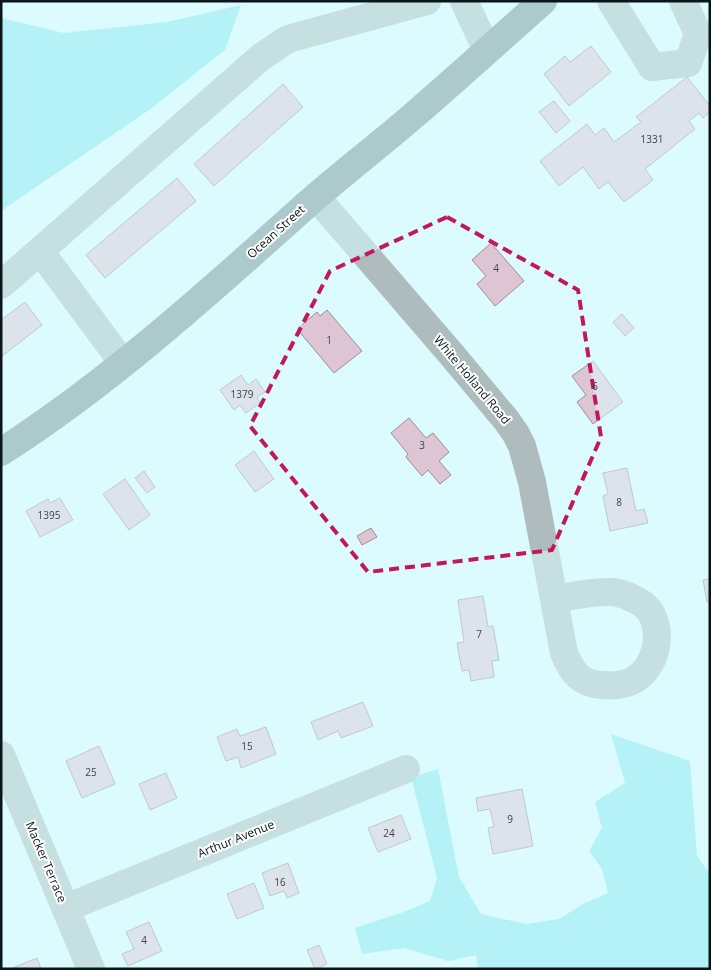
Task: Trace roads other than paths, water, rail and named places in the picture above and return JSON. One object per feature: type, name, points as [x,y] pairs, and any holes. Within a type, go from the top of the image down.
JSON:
[{"type":"main road","name":"Ocean Street","points":[[1,452],[73,403],[123,363],[212,289],[544,1]]},
{"type":"street","points":[[1,285],[261,56],[288,39],[427,1]]},
{"type":"street","points":[[464,1],[487,50]]},
{"type":"street","points":[[612,1],[652,67],[688,64],[698,34],[683,1]]},
{"type":"street","name":"White Holland Road","points":[[316,197],[452,355],[516,434],[522,446],[532,482],[554,599]]},
{"type":"street","points":[[40,252],[123,363]]},
{"type":"street","name":"Macker Terrace","points":[[1,755],[91,969]]},
{"type":"street","name":"Arthur Avenue","points":[[66,908],[406,769]]}]
